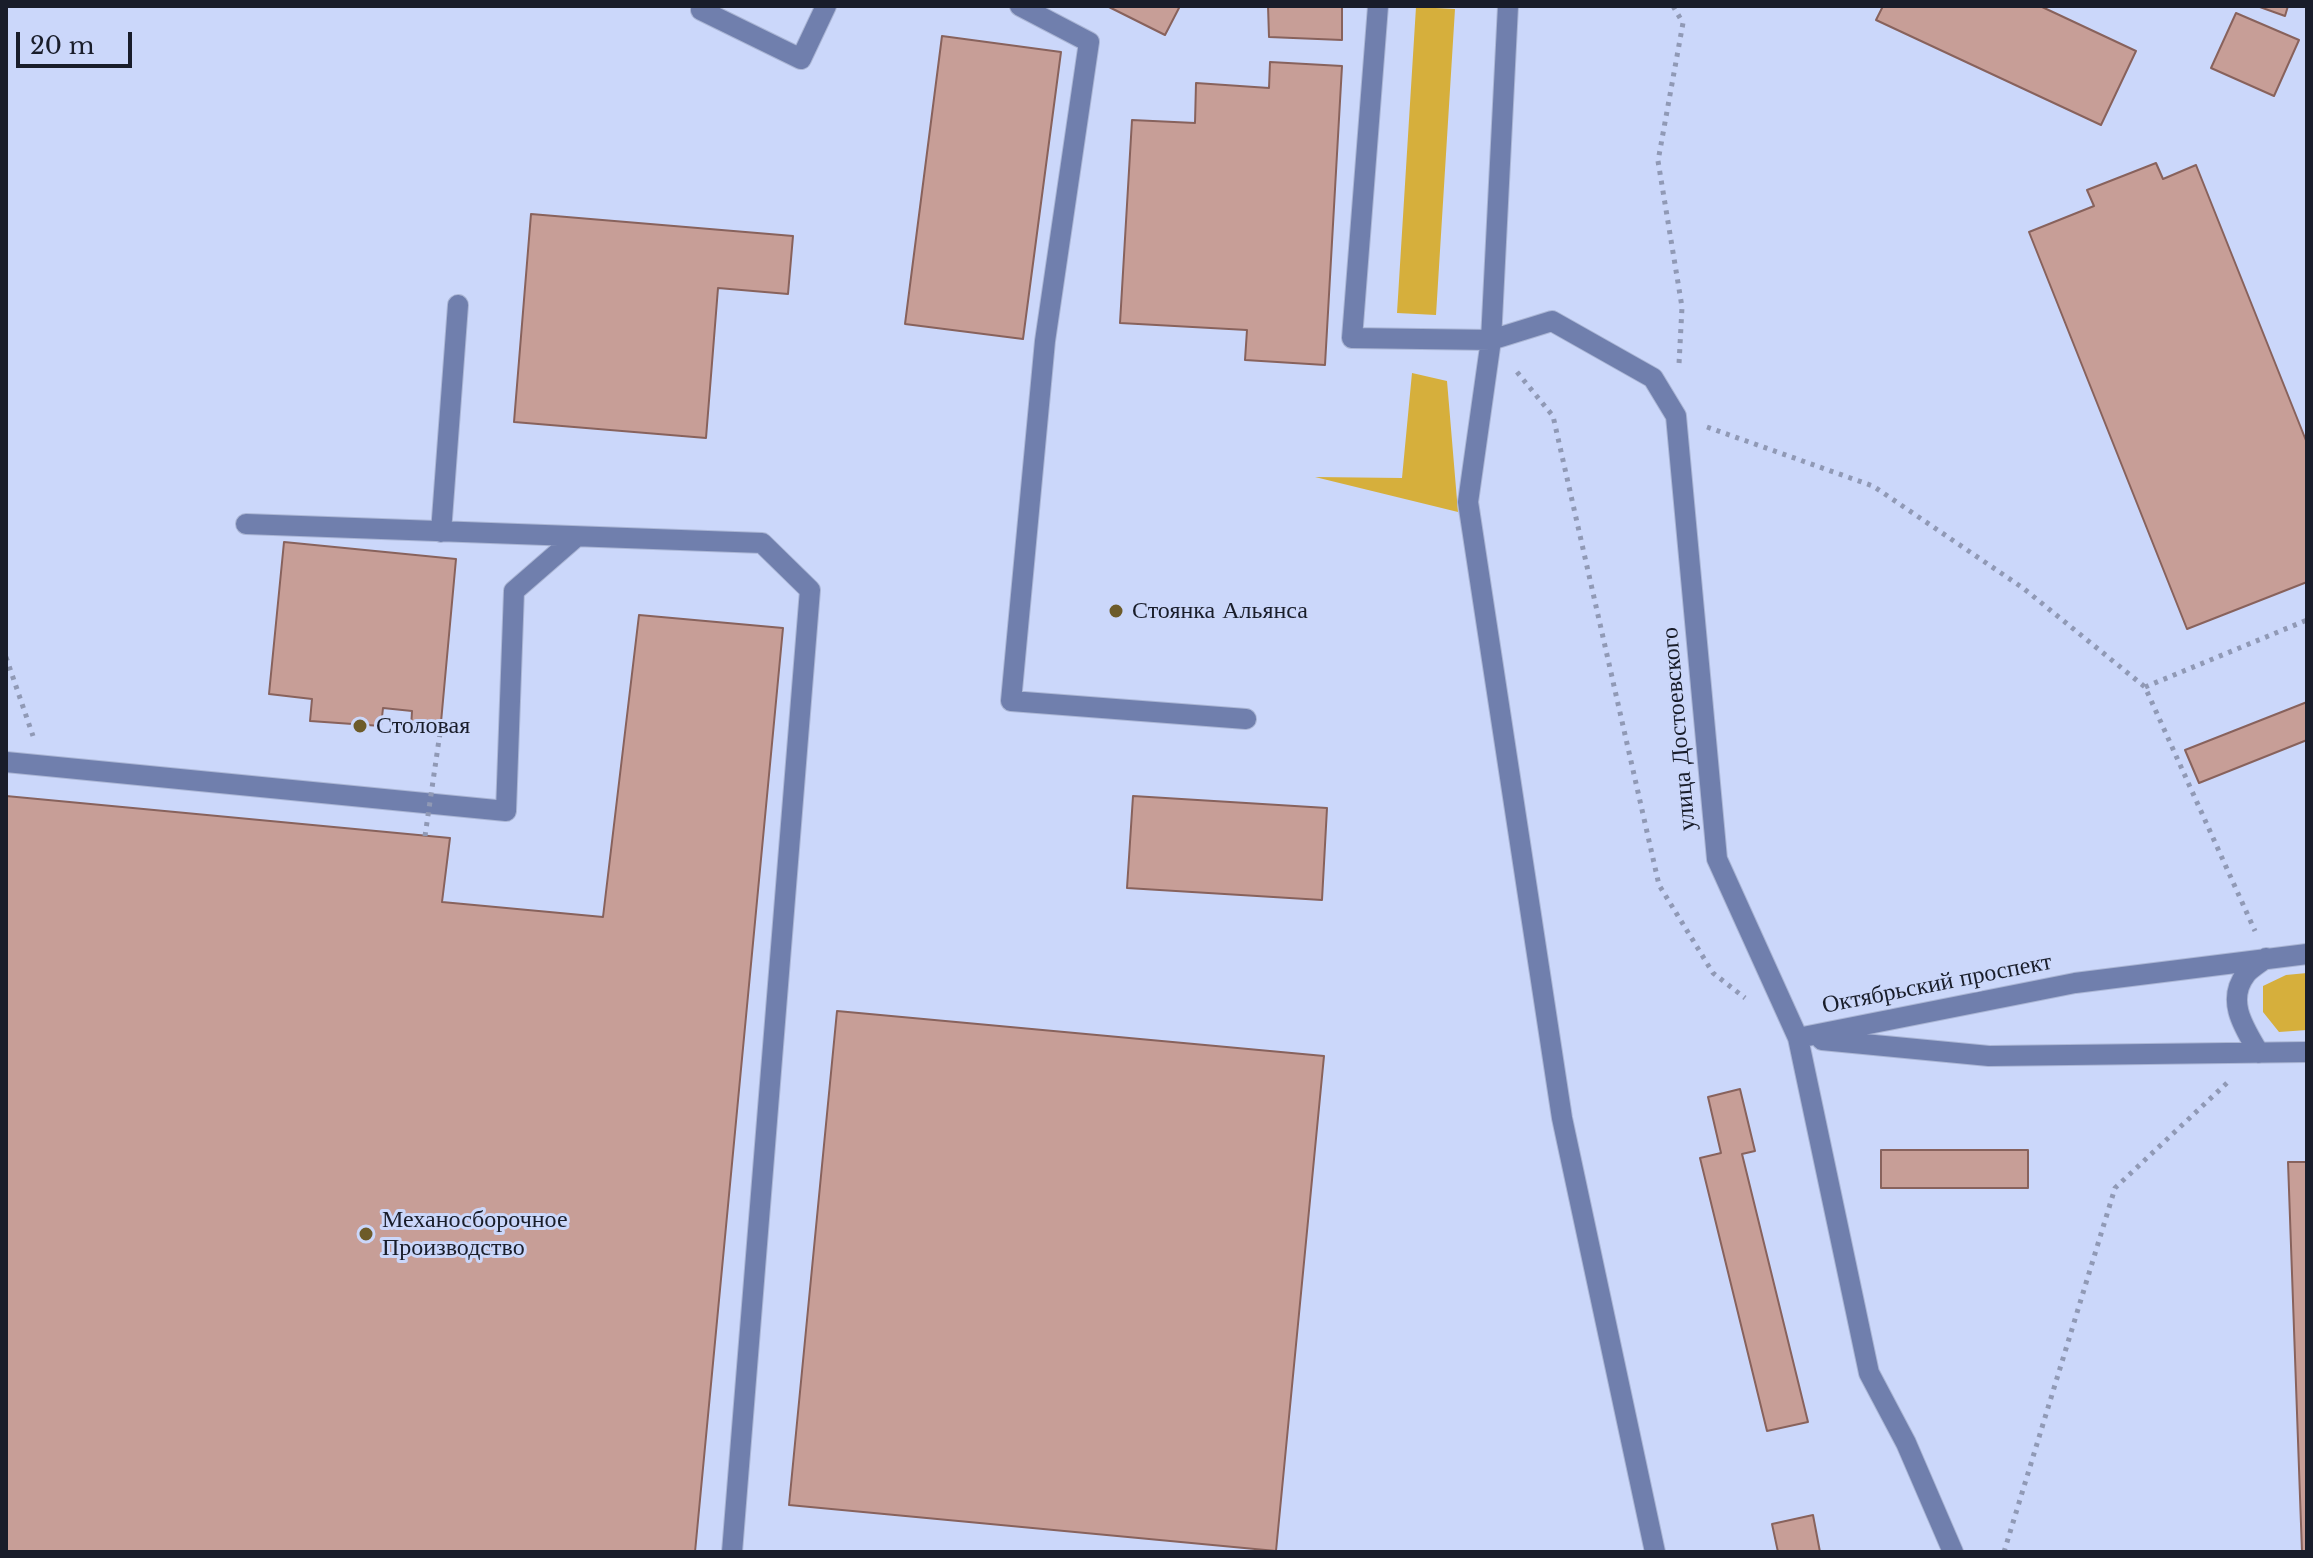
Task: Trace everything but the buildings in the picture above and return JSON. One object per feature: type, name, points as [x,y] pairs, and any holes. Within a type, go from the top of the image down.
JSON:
[{"type":"street","points":[[698,7],[801,59],[826,6]]},
{"type":"street","points":[[1020,6],[1089,42],[1045,341],[1011,701],[1246,719]]},
{"type":"street","name":"улица Достоевского","points":[[1378,6],[1352,338],[1491,340],[1552,321],[1653,378],[1676,416],[1717,859],[1798,1038],[1869,1373],[1906,1443],[1953,1552]]},
{"type":"street","points":[[1508,6],[1491,340],[1468,502],[1562,1118],[1655,1552]]},
{"type":"street","points":[[441,532],[458,305]]},
{"type":"street","points":[[246,524],[762,543],[810,590],[732,1552]]},
{"type":"street","points":[[6,762],[506,811],[514,591],[575,538]]},
{"type":"street","name":"Октябрьский проспект","points":[[1798,1038],[2075,983],[2307,954]]},
{"type":"street","points":[[2259,1053],[2240,1019],[2236,998],[2245,975],[2266,958]]},
{"type":"street","name":"Октябрьский проспект","points":[[1798,1038],[1989,1056],[2307,1052]]},
{"type":"path","points":[[1673,6],[1683,23],[1658,161],[1682,307],[1676,416],[1873,486],[2023,588],[2145,687],[2266,958]]},
{"type":"path","points":[[1491,340],[1553,416],[1659,885],[1713,973],[1750,1001]]},
{"type":"path","points":[[2145,687],[2307,620]]},
{"type":"path","points":[[6,657],[43,766]]},
{"type":"path","points":[[425,836],[440,733]]},
{"type":"path","points":[[2004,1552],[2115,1188],[2259,1053]]},
{"type":"shaded area","points":[[1416,7],[1455,9],[1436,315],[1397,313]]},
{"type":"shaded area","points":[[1412,373],[1447,381],[1458,512],[1315,477],[1402,478]]},
{"type":"shaded area","points":[[2307,973],[2307,1030],[2279,1032],[2263,1012],[2263,986],[2286,975]]},
{"type":"place","name":"Стоянка Альянса","points":[[1116,611]]},
{"type":"place","name":"Столовая","points":[[360,726]]},
{"type":"place","name":"Механосборочное Производство","points":[[366,1234]]}]
